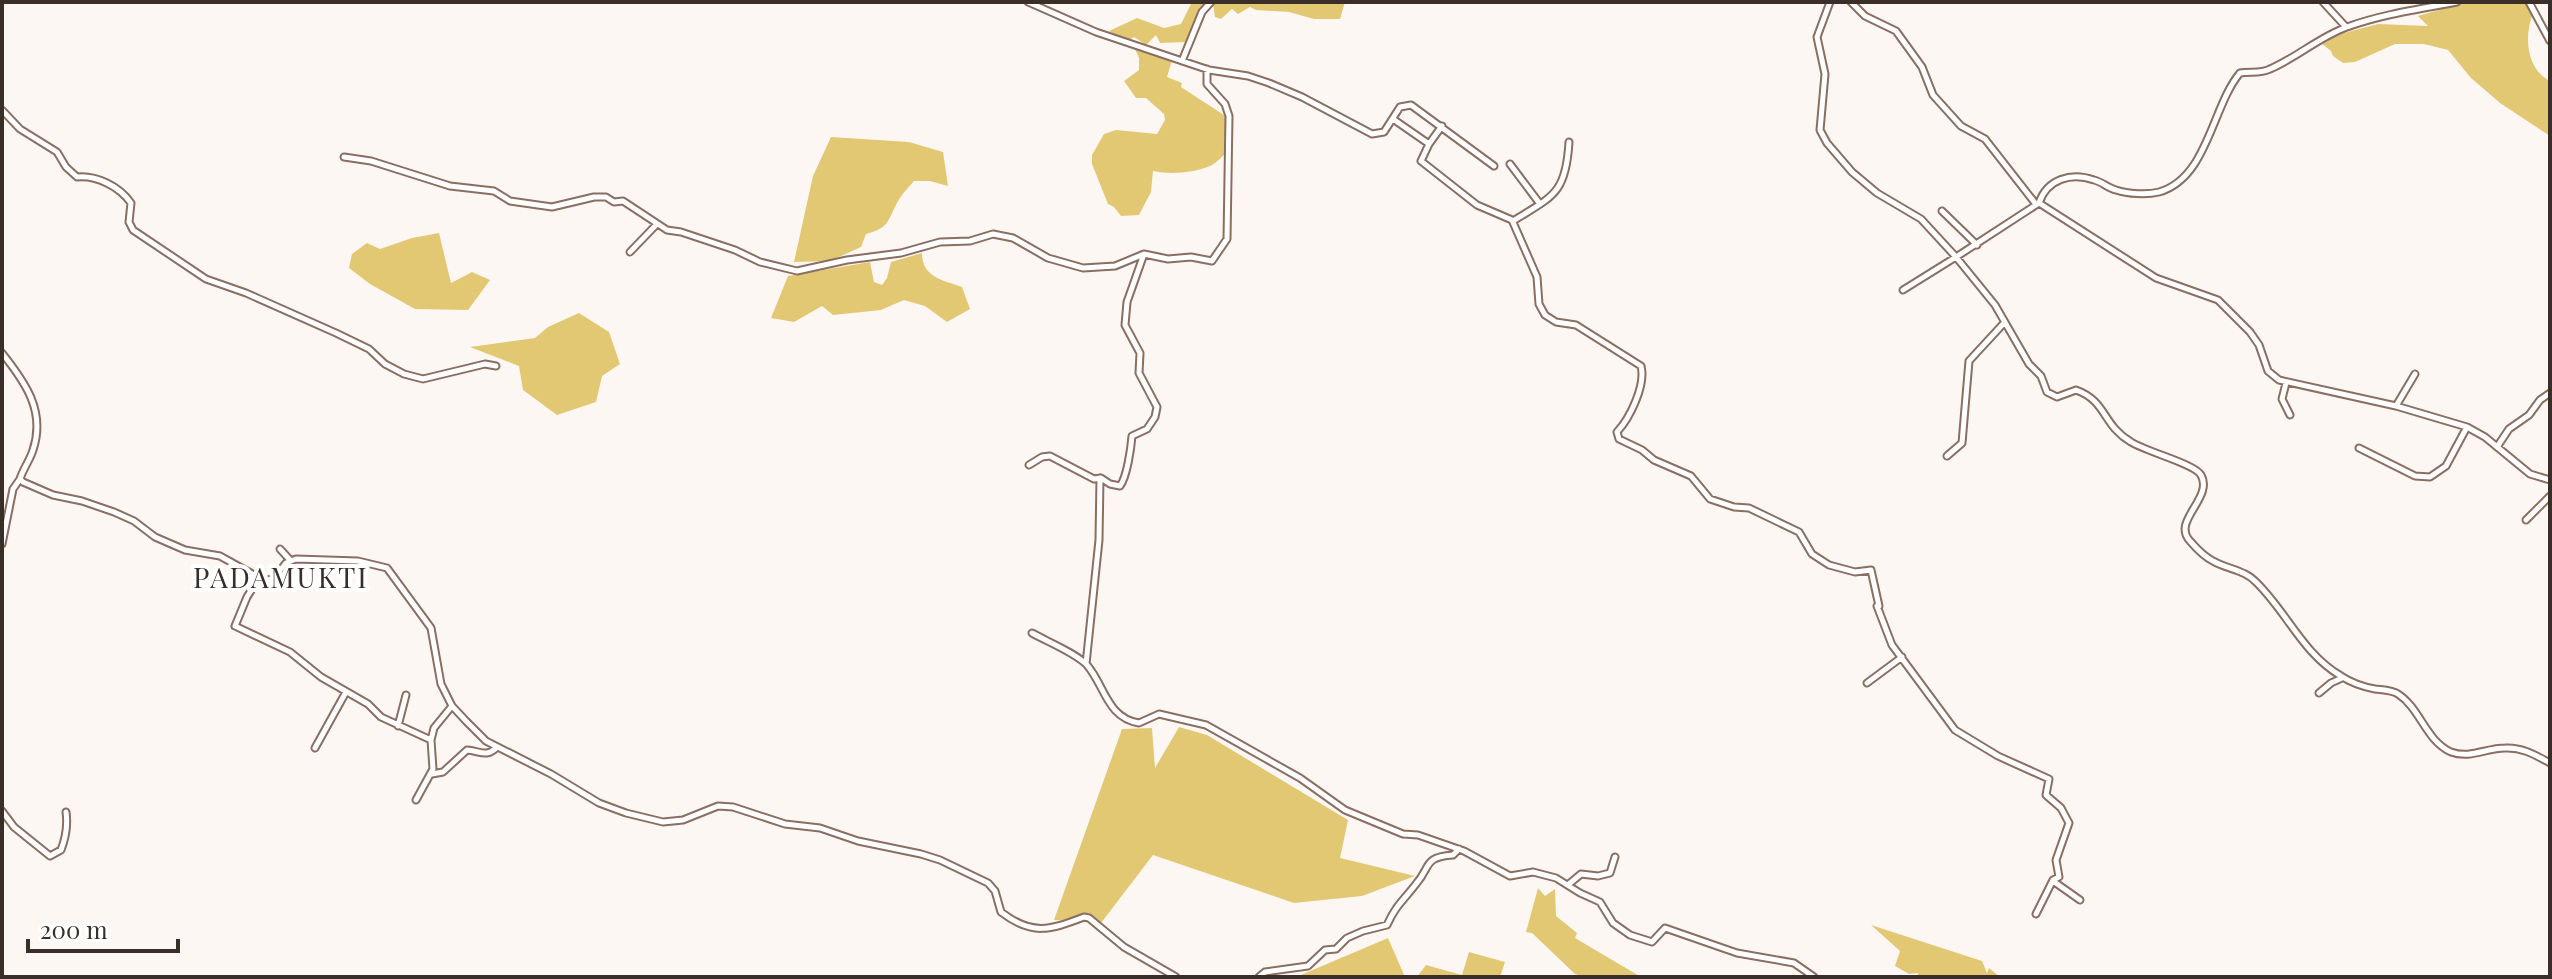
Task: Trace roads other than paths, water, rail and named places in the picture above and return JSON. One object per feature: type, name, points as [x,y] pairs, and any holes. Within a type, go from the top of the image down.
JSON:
[{"type":"street","points":[[1028,2],[1096,32],[1182,61],[1269,83],[1372,134],[1384,132],[1400,107],[1407,104],[1494,166]]},
{"type":"street","points":[[1182,61],[1202,12],[1211,2]]},
{"type":"street","points":[[1830,2],[1817,37],[1825,74],[1820,130],[1823,137],[1852,172],[1877,193],[1921,219],[1956,257],[1995,305],[2047,392],[2060,397],[2076,390],[2090,396],[2118,433],[2150,452],[2193,466],[2200,472],[2204,492],[2192,509],[2186,526],[2188,540],[2212,561],[2241,572],[2257,583],[2305,647],[2323,664],[2343,678],[2397,693],[2440,745],[2451,752],[2464,755],[2507,747],[2528,751],[2550,763]]},
{"type":"street","points":[[1851,2],[1865,16],[1896,31],[1922,67],[1933,95],[1961,126],[1985,139],[2037,203],[2156,278],[2218,300],[2250,332],[2259,345],[2270,374],[2286,383],[2396,406],[2467,427],[2530,474],[2549,478]]},
{"type":"street","points":[[2323,2],[2346,27]]},
{"type":"street","points":[[1903,290],[1977,245],[2037,203],[2054,183],[2067,176],[2094,180],[2128,192],[2160,192],[2173,185],[2196,160],[2240,73],[2268,71],[2346,27],[2387,15],[2457,2]]},
{"type":"street","points":[[2529,2],[2550,41]]},
{"type":"street","points":[[344,157],[371,161],[450,186],[494,191],[510,201],[552,207],[597,197],[623,201],[667,230],[735,250],[755,261],[797,271],[901,253],[940,242],[970,241],[993,234],[1013,238],[1048,258],[1083,268],[1115,266],[1144,254],[1168,259],[1191,257],[1212,261],[1226,242],[1229,111],[1207,84],[1207,69]]},
{"type":"street","points":[[2,110],[20,129],[57,152],[77,177],[96,178],[122,193],[131,204],[129,222],[133,230],[206,279],[312,321],[369,349],[385,364],[404,374],[423,379],[485,364],[496,366]]},
{"type":"street","points":[[1393,119],[1429,144]]},
{"type":"street","points":[[1442,126],[1421,161],[1477,205],[1513,221],[1537,277],[1539,304],[1545,315],[1556,322],[1576,325],[1642,368],[1629,419],[1617,432],[1619,439],[1642,450],[1652,459],[1689,475],[1710,499],[1749,508],[1799,532],[1812,554],[1829,565],[1855,572],[1871,570],[1878,605],[1892,645],[1955,730],[1998,756],[2049,779],[2046,795],[2061,808],[2069,821],[2056,860],[2059,877],[2053,881],[2036,914]]},
{"type":"street","points":[[1513,221],[1552,197],[1564,177],[1569,142]]},
{"type":"street","points":[[1510,164],[1540,204]]},
{"type":"street","points":[[1942,211],[1977,245]]},
{"type":"street","points":[[630,252],[657,224]]},
{"type":"street","points":[[1029,465],[1050,456],[1095,479],[1121,485],[1132,436],[1144,431],[1157,412],[1157,404],[1139,373],[1140,353],[1125,325],[1127,302],[1144,254]]},
{"type":"street","points":[[1947,456],[1959,448],[1969,361],[2004,323]]},
{"type":"street","points":[[2,353],[30,390],[35,403],[34,449],[13,491],[2,544]]},
{"type":"street","points":[[2396,406],[2415,374]]},
{"type":"street","points":[[2286,383],[2282,399],[2290,415]]},
{"type":"street","points":[[2497,447],[2509,429],[2529,415],[2540,400],[2550,393]]},
{"type":"street","points":[[2359,448],[2415,476],[2430,477],[2446,466],[2467,427]]},
{"type":"street","points":[[1086,664],[1099,540],[1100,478]]},
{"type":"street","points":[[20,479],[43,492],[114,512],[134,521],[155,537],[185,550],[220,556],[259,578],[271,580],[291,561],[358,561],[387,568],[431,628],[441,684],[452,706],[486,741],[599,803],[637,816],[673,822],[718,806],[733,807],[785,824],[820,828],[858,841],[940,860],[988,883],[995,891],[1001,912],[1017,922],[1035,929],[1052,930],[1084,917],[1089,918],[1124,947],[1176,977]]},
{"type":"street","points":[[2526,520],[2550,496]]},
{"type":"street","points":[[280,549],[291,561]]},
{"type":"street","points":[[259,578],[235,626],[290,652],[321,677],[398,726],[431,740]]},
{"type":"street","points":[[1032,633],[1086,664],[1116,714],[1125,719],[1139,723],[1152,714],[1162,714],[1206,725],[1300,778],[1345,810],[1403,834],[1418,835],[1459,849],[1510,876],[1536,873],[1569,884],[1600,902],[1613,923],[1633,937],[1652,942],[1665,928],[1740,954],[1794,963],[1814,977]]},
{"type":"street","points":[[1867,683],[1902,657]]},
{"type":"street","points":[[2319,693],[2343,678]]},
{"type":"street","points":[[315,748],[346,692]]},
{"type":"street","points":[[398,726],[406,695]]},
{"type":"street","points":[[416,800],[432,774],[431,740],[434,728],[452,706]]},
{"type":"street","points":[[432,774],[443,772],[467,750],[484,755],[492,753],[497,747]]},
{"type":"street","points":[[2,811],[14,827],[50,856],[61,850],[67,826],[66,812]]},
{"type":"street","points":[[1259,977],[1265,972],[1306,967],[1325,950],[1336,949],[1356,934],[1387,925],[1396,906],[1417,884],[1427,865],[1440,856],[1453,855],[1459,849]]},
{"type":"street","points":[[1569,884],[1581,874],[1598,876],[1610,873],[1615,857]]},
{"type":"street","points":[[2053,881],[2080,900]]},
{"type":"district","name":"PADAMUKTI","points":[[281,576]]}]
